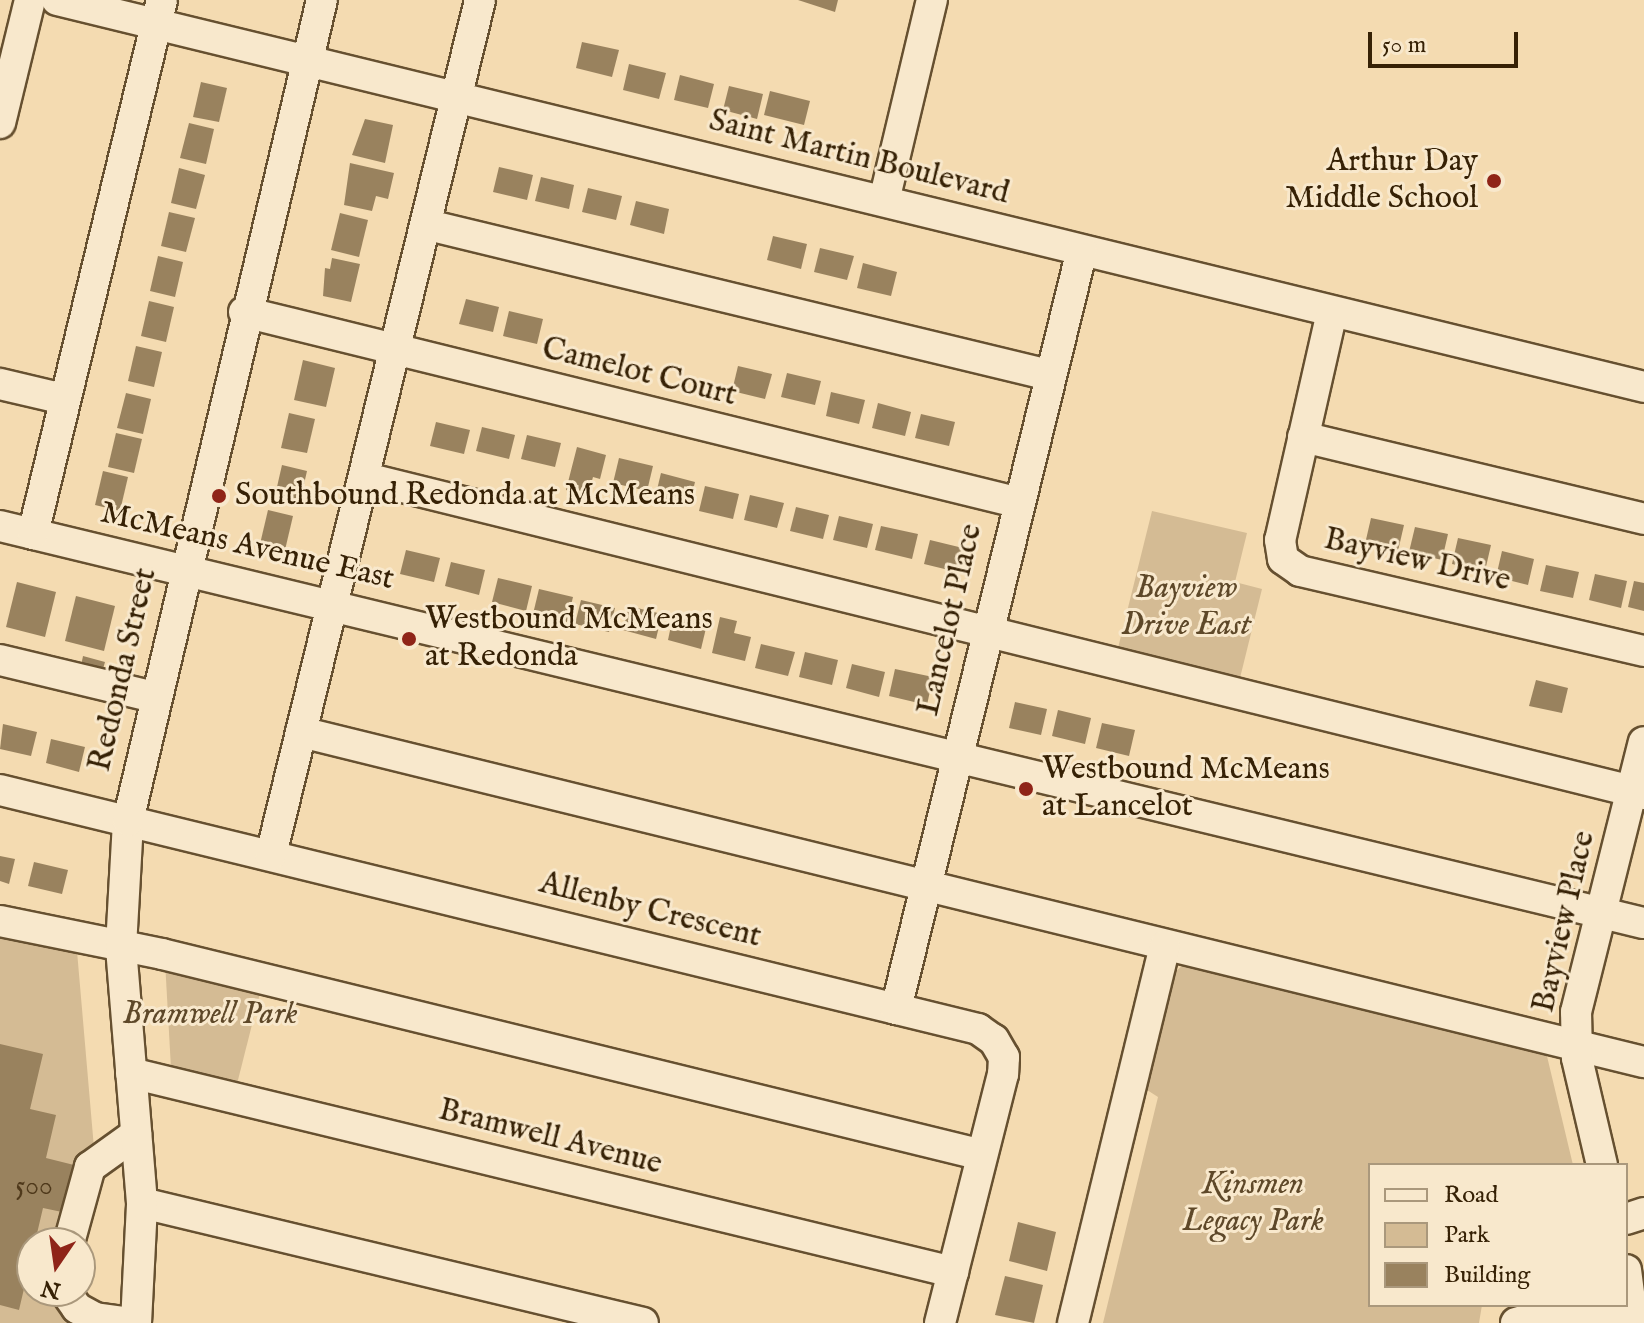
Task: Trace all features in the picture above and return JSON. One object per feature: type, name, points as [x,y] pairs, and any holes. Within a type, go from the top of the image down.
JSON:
[{"type":"street","points":[[0,122],[30,0]]},
{"type":"street","name":"Saint Martin Boulevard","points":[[57,0],[159,12],[307,62],[1644,387]]},
{"type":"street","name":"Redonda Street","points":[[134,1323],[142,1203],[121,947],[128,821],[244,312],[322,0]]},
{"type":"street","points":[[271,855],[336,604],[480,0]]},
{"type":"street","points":[[884,201],[932,0]]},
{"type":"street","points":[[33,534],[159,12]]},
{"type":"street","points":[[428,225],[1049,375]]},
{"type":"street","name":"Lancelot Place","points":[[896,1009],[1016,502],[1082,250]]},
{"type":"street","name":"Camelot Court","points":[[244,312],[1016,502]]},
{"type":"street","name":"Bayview Drive","points":[[1332,312],[1280,540],[1283,559],[1300,571],[1644,651]]},
{"type":"street","points":[[0,384],[64,399]]},
{"type":"street","points":[[1303,437],[1644,519]]},
{"type":"street","points":[[366,478],[1638,792]]},
{"type":"street","name":"McMeans Avenue East","points":[[0,526],[183,571],[336,604],[1644,923]]},
{"type":"street","points":[[0,660],[154,697]]},
{"type":"street","points":[[301,732],[1644,1062]]},
{"type":"street","name":"Bayview Place","points":[[1602,1163],[1576,1045],[1576,1012],[1638,792],[1644,742]]},
{"type":"street","name":"Allenby Crescent","points":[[0,790],[978,1029],[994,1040],[1004,1057],[1003,1074],[940,1323]]},
{"type":"street","points":[[0,921],[121,947],[982,1155]]},
{"type":"street","points":[[1073,1323],[1165,946]]},
{"type":"street","name":"Bramwell Avenue","points":[[131,1073],[953,1272]]},
{"type":"street","points":[[73,1227],[90,1167],[136,1134]]},
{"type":"street","points":[[142,1203],[643,1323]]},
{"type":"street","points":[[1516,1323],[1534,1318],[1636,1322],[1628,1280]]},
{"type":"street","points":[[76,1307],[95,1318],[134,1323]]},
{"type":"green space","name":"Bayview Drive East","points":[[1152,511],[1247,533],[1235,582],[1262,589],[1239,682],[1117,652]]},
{"type":"green space","points":[[0,932],[77,951],[94,1148],[82,1227],[16,1227],[16,1307],[82,1307],[86,1323],[0,1323]]},
{"type":"green space","name":"Bramwell Park","points":[[165,961],[262,985],[237,1084],[171,1068]]},
{"type":"green space","name":"Kinsmen Legacy Park","points":[[1186,962],[1546,1052],[1573,1163],[1368,1163],[1368,1307],[1482,1307],[1479,1323],[1103,1323],[1158,1097],[1144,1088],[1172,975]]},
{"type":"building","points":[[798,0],[838,0],[835,12]]},
{"type":"building","points":[[582,42],[619,50],[612,77],[576,68]]},
{"type":"building","points":[[629,64],[666,73],[659,99],[623,90]]},
{"type":"building","points":[[680,75],[714,84],[708,108],[674,100]]},
{"type":"building","points":[[201,82],[227,88],[219,122],[193,117]]},
{"type":"building","points":[[729,86],[763,94],[757,119],[723,110]]},
{"type":"building","points":[[770,91],[810,101],[804,125],[764,115]]},
{"type":"building","points":[[365,119],[393,125],[385,163],[352,155]]},
{"type":"building","points":[[189,123],[214,129],[206,164],[180,158]]},
{"type":"building","points":[[350,163],[394,173],[388,199],[376,196],[372,211],[344,205]]},
{"type":"building","points":[[499,167],[533,175],[527,200],[493,192]]},
{"type":"building","points":[[179,168],[205,175],[196,209],[171,203]]},
{"type":"building","points":[[541,177],[574,185],[569,209],[535,201]]},
{"type":"building","points":[[588,188],[622,196],[616,220],[582,212]]},
{"type":"building","points":[[636,201],[669,209],[664,234],[630,225]]},
{"type":"building","points":[[169,212],[195,218],[186,252],[161,246]]},
{"type":"building","points":[[340,213],[368,220],[359,257],[331,250]]},
{"type":"building","points":[[773,236],[807,244],[801,269],[767,260]]},
{"type":"building","points":[[820,248],[854,256],[847,280],[814,272]]},
{"type":"building","points":[[158,256],[183,262],[175,297],[150,291]]},
{"type":"building","points":[[332,258],[360,264],[351,302],[323,296],[325,268],[330,269]]},
{"type":"building","points":[[863,263],[897,272],[891,296],[857,288]]},
{"type":"building","points":[[466,299],[499,307],[493,332],[459,324]]},
{"type":"building","points":[[149,301],[174,307],[166,342],[141,336]]},
{"type":"building","points":[[509,311],[543,319],[537,344],[503,336]]},
{"type":"building","points":[[136,346],[162,352],[154,387],[128,381]]},
{"type":"building","points":[[303,360],[335,368],[326,407],[294,400]]},
{"type":"building","points":[[738,366],[772,374],[765,399],[732,391]]},
{"type":"building","points":[[787,373],[821,381],[815,405],[781,397]]},
{"type":"building","points":[[831,392],[865,400],[859,424],[826,416]]},
{"type":"building","points":[[126,393],[151,399],[143,434],[117,428]]},
{"type":"building","points":[[878,403],[911,412],[905,436],[872,428]]},
{"type":"building","points":[[289,413],[315,419],[307,453],[281,448]]},
{"type":"building","points":[[921,414],[955,422],[949,446],[915,438]]},
{"type":"building","points":[[436,422],[470,430],[464,454],[430,446]]},
{"type":"building","points":[[482,427],[515,435],[509,459],[476,451]]},
{"type":"building","points":[[116,433],[142,439],[134,473],[108,467]]},
{"type":"building","points":[[527,435],[561,443],[555,467],[521,459]]},
{"type":"building","points":[[577,447],[606,455],[600,479],[593,477],[588,495],[566,490]]},
{"type":"building","points":[[619,458],[653,466],[647,491],[613,483]]},
{"type":"building","points":[[282,465],[307,471],[299,506],[274,500]]},
{"type":"building","points":[[103,471],[128,477],[120,511],[95,505]]},
{"type":"building","points":[[661,473],[695,482],[689,506],[655,498]]},
{"type":"building","points":[[705,486],[739,494],[733,519],[699,511]]},
{"type":"building","points":[[750,495],[784,503],[777,528],[744,520]]},
{"type":"building","points":[[796,507],[829,515],[823,539],[790,531]]},
{"type":"building","points":[[268,510],[293,516],[285,550],[260,544]]},
{"type":"building","points":[[839,516],[873,524],[867,548],[833,540]]},
{"type":"building","points":[[1371,518],[1404,525],[1398,551],[1365,544]]},
{"type":"building","points":[[881,526],[918,534],[912,559],[875,550]]},
{"type":"building","points":[[1415,527],[1448,534],[1442,560],[1409,552]]},
{"type":"building","points":[[1458,538],[1491,545],[1485,571],[1452,564]]},
{"type":"building","points":[[930,540],[967,549],[961,573],[924,564]]},
{"type":"building","points":[[406,550],[440,558],[434,582],[400,574]]},
{"type":"building","points":[[1502,551],[1534,559],[1528,585],[1496,577]]},
{"type":"building","points":[[451,562],[485,570],[479,595],[445,586]]},
{"type":"building","points":[[1546,565],[1579,572],[1573,598],[1540,591]]},
{"type":"building","points":[[1595,574],[1627,581],[1621,608],[1589,600]]},
{"type":"building","points":[[498,578],[532,586],[526,611],[492,602]]},
{"type":"building","points":[[1634,581],[1644,583],[1644,611],[1628,607]]},
{"type":"building","points":[[17,582],[56,592],[45,637],[6,627]]},
{"type":"building","points":[[539,589],[573,597],[567,622],[533,614]]},
{"type":"building","points":[[76,596],[115,606],[104,651],[65,641]]},
{"type":"building","points":[[581,600],[615,608],[609,632],[575,624]]},
{"type":"building","points":[[629,606],[662,614],[656,639],[623,630]]},
{"type":"building","points":[[673,616],[707,624],[701,649],[668,640]]},
{"type":"building","points":[[720,617],[737,621],[734,633],[751,637],[745,661],[712,653]]},
{"type":"building","points":[[761,644],[795,652],[788,676],[755,668]]},
{"type":"building","points":[[805,652],[838,660],[832,685],[799,677]]},
{"type":"building","points":[[83,656],[105,662],[101,676],[80,671]]},
{"type":"building","points":[[852,664],[885,672],[879,697],[846,688]]},
{"type":"building","points":[[895,669],[933,677],[927,705],[889,696]]},
{"type":"building","points":[[1536,680],[1568,688],[1562,713],[1529,706]]},
{"type":"building","points":[[1015,702],[1047,709],[1041,735],[1009,728]]},
{"type":"building","points":[[1058,710],[1091,718],[1085,744],[1052,736]]},
{"type":"building","points":[[1102,723],[1135,730],[1129,756],[1096,748]]},
{"type":"building","points":[[3,724],[37,732],[31,756],[0,749]]},
{"type":"building","points":[[51,739],[85,747],[79,772],[46,763]]},
{"type":"building","points":[[0,856],[15,859],[9,884],[0,881]]},
{"type":"building","points":[[34,862],[68,870],[62,894],[28,886]]},
{"type":"building","points":[[0,1044],[43,1054],[30,1109],[56,1115],[46,1158],[74,1165],[62,1212],[43,1208],[39,1227],[16,1227],[16,1307],[20,1307],[19,1310],[0,1305]]},
{"type":"building","points":[[1018,1222],[1056,1232],[1047,1271],[1009,1261]]},
{"type":"building","points":[[1005,1276],[1043,1285],[1034,1323],[995,1315]]},
{"type":"place","name":"Arthur Day Middle School","points":[[1494,181]]},
{"type":"place","name":"Southbound Redonda at McMeans","points":[[219,496]]},
{"type":"place","name":"Westbound McMeans at Redonda","points":[[409,639]]},
{"type":"place","name":"Westbound McMeans at Lancelot","points":[[1026,789]]}]
